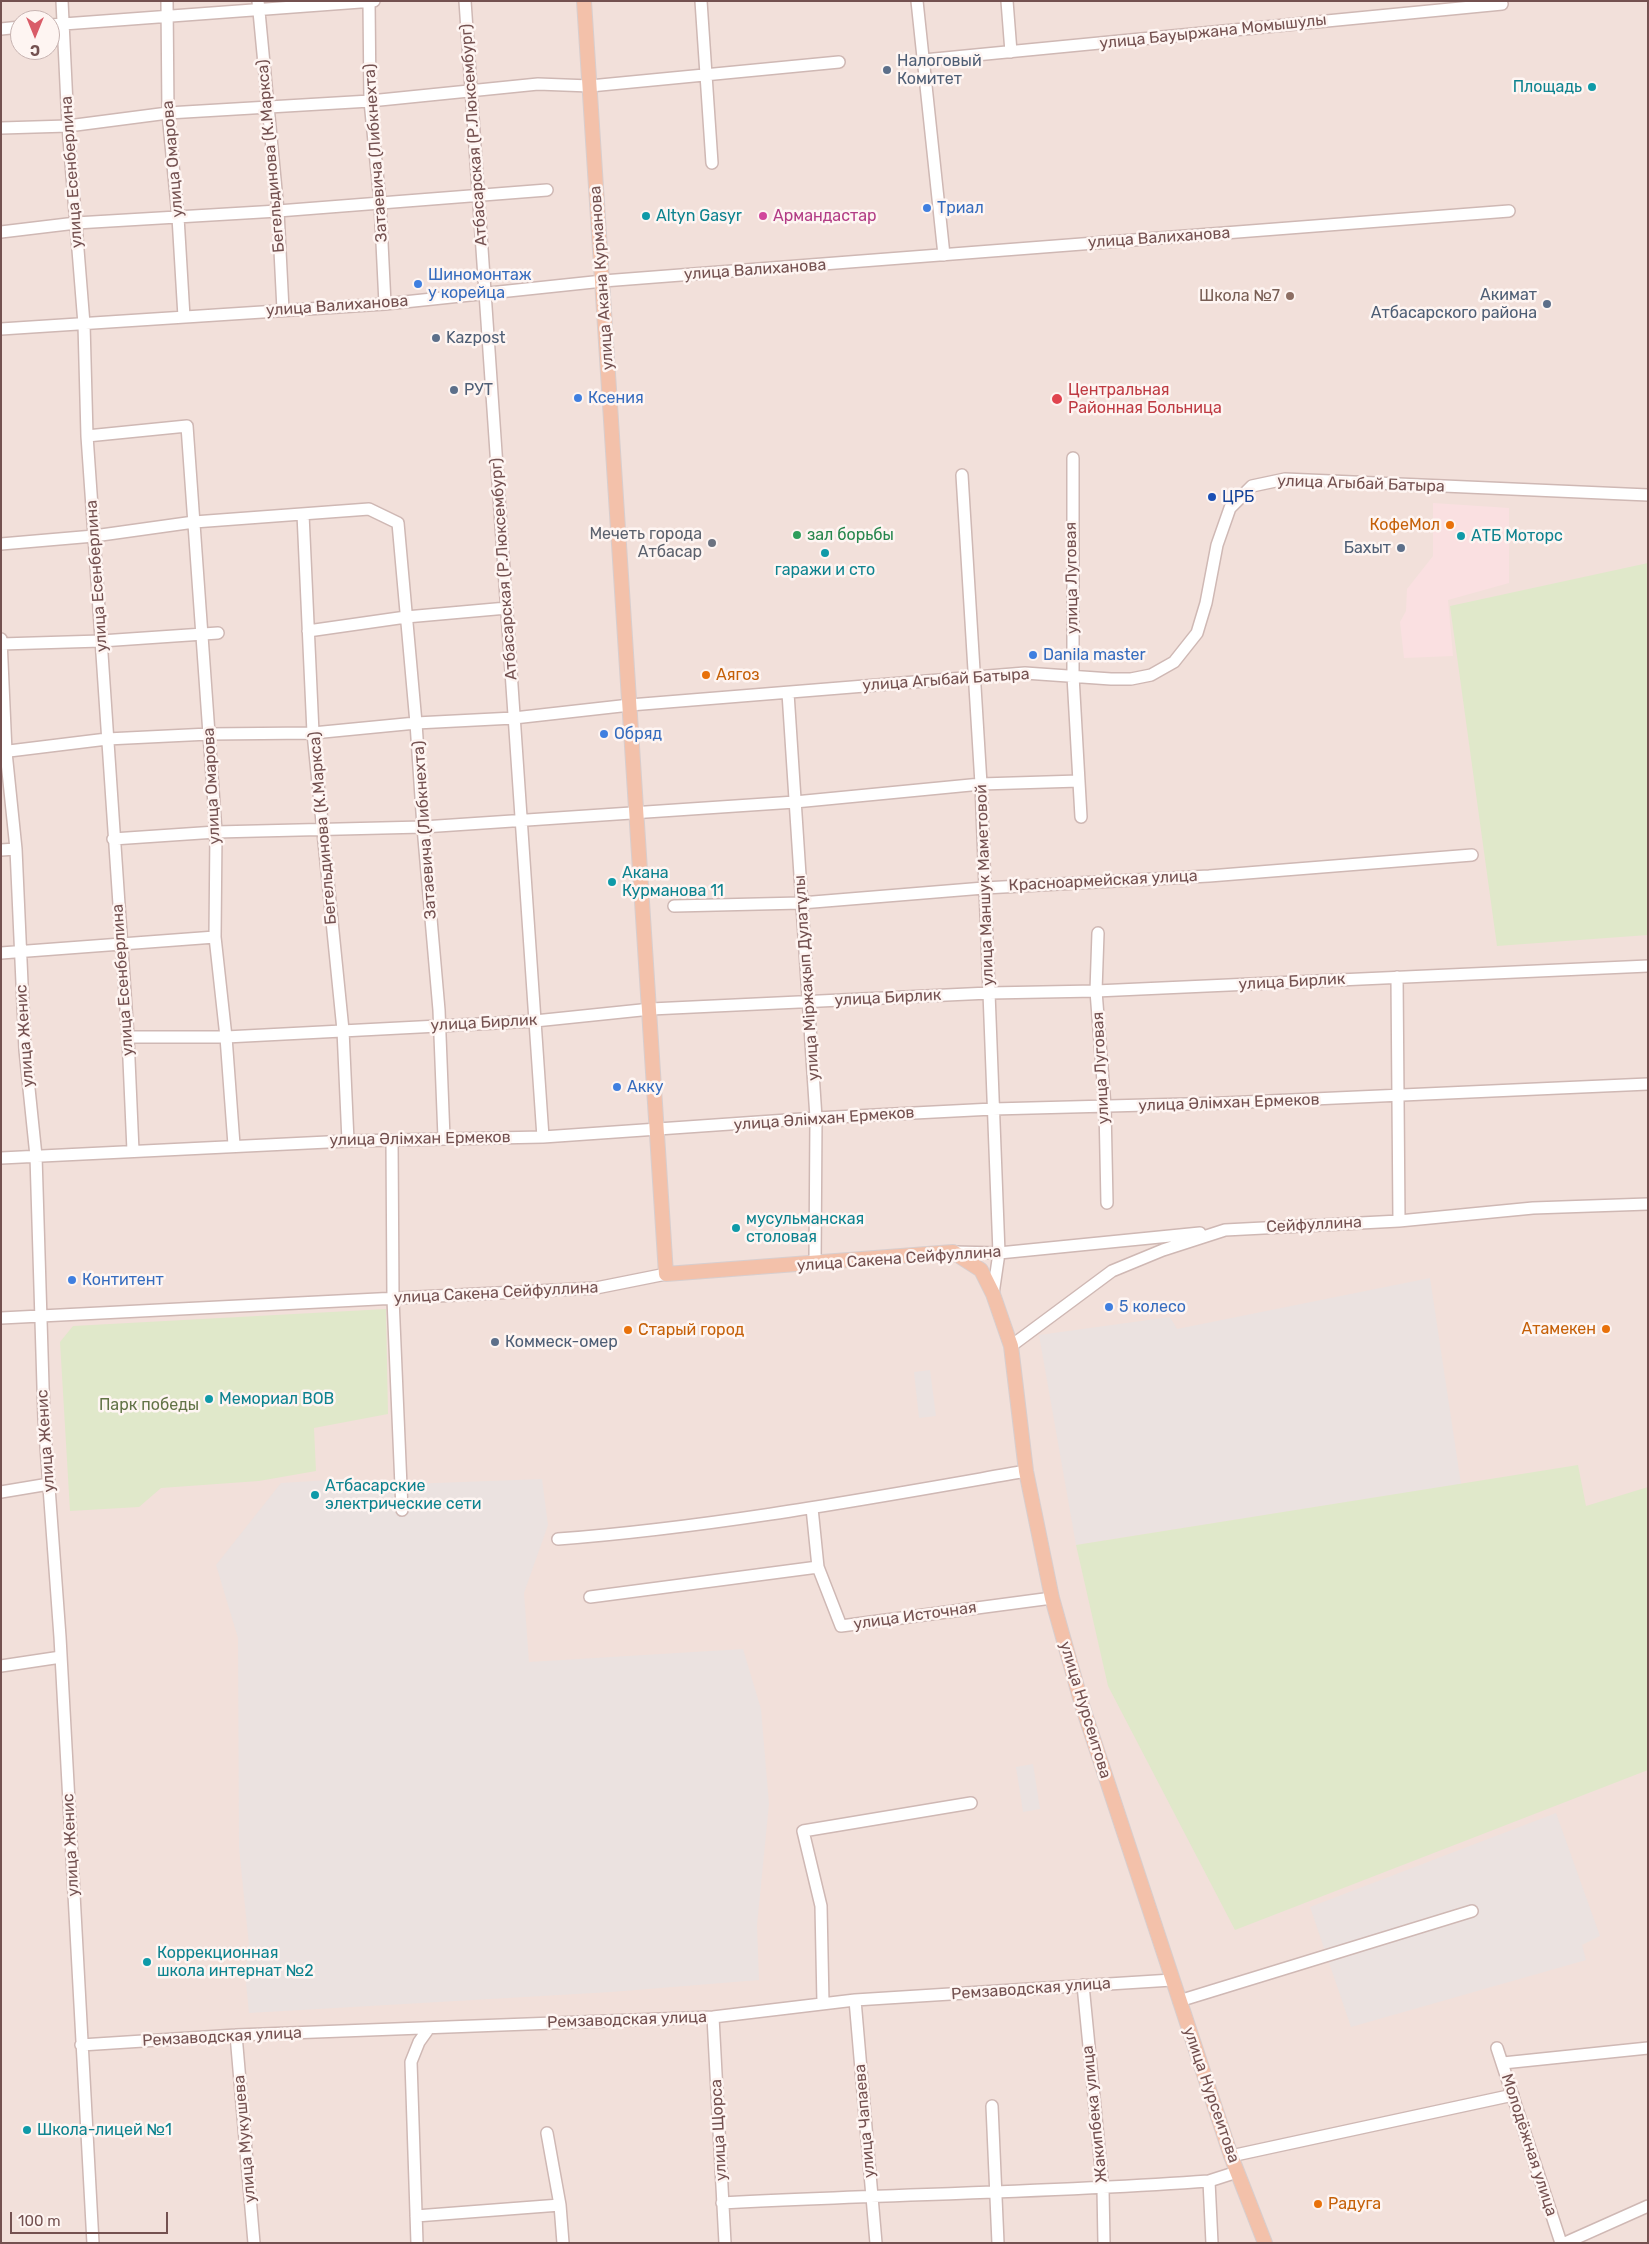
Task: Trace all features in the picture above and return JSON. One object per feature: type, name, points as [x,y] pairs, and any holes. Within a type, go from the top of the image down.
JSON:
[{"type":"main road","name":"улица Акана Курманова","points":[[584,1],[651,1009],[656,1129],[666,1274]]},
{"type":"main road","name":"улица Сакена Сейфуллина","points":[[666,1274],[953,1252]]},
{"type":"main road","name":"улица Нурсеитова","points":[[953,1252],[981,1270],[994,1294],[1011,1346],[1026,1471],[1052,1598],[1082,1705],[1231,2156],[1265,2243]]},
{"type":"street","name":"улица Есенберлина","points":[[62,1],[68,126],[84,324],[87,436],[128,1036],[132,1151]]},
{"type":"street","name":"улица Омарова","points":[[167,1],[169,16],[168,113],[178,218],[184,317]]},
{"type":"street","name":"Затаевича (Либкнехта)","points":[[369,1],[370,101],[380,202],[385,304]]},
{"type":"street","points":[[60,24],[169,16],[258,6],[374,1]]},
{"type":"street","name":"Атбасарская (Р.Люксембург)","points":[[465,1],[543,1137]]},
{"type":"street","points":[[702,1],[705,75],[712,163]]},
{"type":"street","points":[[917,1],[944,255]]},
{"type":"street","points":[[1007,1],[1011,52]]},
{"type":"street","name":"улица Бауыржана Момышулы","points":[[924,60],[1502,4]]},
{"type":"street","name":"Бегельдинова (К.Маркса)","points":[[258,6],[278,211],[283,310]]},
{"type":"street","points":[[1,128],[68,126],[168,113],[370,101],[538,84],[590,86],[839,62]]},
{"type":"street","points":[[1,232],[76,223],[178,218],[548,190]]},
{"type":"street","name":"улица Валиханова","points":[[1,329],[385,304],[603,281],[1510,211]]},
{"type":"street","name":"улица Омарова","points":[[87,436],[187,426],[216,832],[215,937],[226,1037],[234,1146]]},
{"type":"street","name":"улица Луговая","points":[[1072,458],[1073,676],[1081,817]]},
{"type":"street","name":"улица Маншук Маметовой","points":[[962,475],[981,784],[999,1253],[994,1294]]},
{"type":"street","name":"улица Агыбай Батыра","points":[[4,752],[107,739],[209,734],[313,732],[416,723],[514,718],[630,705],[973,676],[1025,673],[1131,679],[1151,675],[1174,662],[1197,633],[1206,603],[1217,545],[1230,508],[1252,486],[1286,479],[1648,494]]},
{"type":"street","name":"Затаевича (Либкнехта)","points":[[302,514],[368,509],[398,523],[440,1025],[444,1138]]},
{"type":"street","points":[[1,544],[94,536],[194,522],[302,514]]},
{"type":"street","name":"Бегельдинова (К.Маркса)","points":[[302,514],[313,732],[342,1030],[348,1141]]},
{"type":"street","points":[[308,630],[406,617],[507,608]]},
{"type":"street","points":[[2,644],[101,641],[218,633]]},
{"type":"street","name":"улица Женис","points":[[1,638],[4,752],[16,849],[25,1050],[36,1156],[40,1316],[61,1657],[93,2243]]},
{"type":"street","name":"улица Міржақып Дулатұлы","points":[[788,693],[816,1118],[815,1264]]},
{"type":"street","points":[[113,838],[216,832],[423,827],[795,802],[981,784],[1079,781]]},
{"type":"street","points":[[1,850],[16,849]]},
{"type":"street","name":"Красноармейская улица","points":[[674,906],[801,903],[984,888],[1209,876],[1472,856]]},
{"type":"street","name":"улица Луговая","points":[[1098,933],[1096,992],[1105,1107],[1107,1203]]},
{"type":"street","points":[[1,953],[215,937]]},
{"type":"street","name":"улица Бирлик","points":[[128,1036],[226,1037],[535,1021],[651,1009],[989,993],[1096,992],[1648,966]]},
{"type":"street","points":[[1397,977],[1399,1221]]},
{"type":"street","name":"улица Әлімхан Ермеков","points":[[1,1158],[348,1141],[543,1137],[816,1118],[993,1109],[1105,1107],[1399,1096],[1648,1084]]},
{"type":"street","points":[[392,1140],[393,1299],[402,1510]]},
{"type":"street","name":"Сейфуллина","points":[[1011,1346],[1112,1271],[1163,1250],[1225,1230],[1399,1221],[1532,1208],[1648,1204]]},
{"type":"street","name":"улица Сакена Сейфуллина","points":[[953,1252],[999,1253],[1225,1230]]},
{"type":"street","name":"улица Сакена Сейфуллина","points":[[1,1318],[596,1288],[666,1274]]},
{"type":"street","points":[[558,1539],[632,1533],[812,1508],[1026,1471]]},
{"type":"street","points":[[1,1492],[49,1484]]},
{"type":"street","name":"улица Источная","points":[[812,1508],[818,1567],[841,1626],[1052,1598]]},
{"type":"street","points":[[590,1597],[818,1567]]},
{"type":"street","points":[[1,1666],[61,1657]]},
{"type":"street","points":[[822,2003],[821,1906],[803,1831],[971,1803]]},
{"type":"street","points":[[1179,2001],[1472,1911]]},
{"type":"street","name":"Ремзаводская улица","points":[[81,2045],[236,2035],[713,2017],[855,2000],[1172,1980]]},
{"type":"street","name":"Жакипбека улица","points":[[1083,1985],[1103,2188],[1104,2243]]},
{"type":"street","name":"улица Чапаева","points":[[855,2000],[876,2243]]},
{"type":"street","name":"улица Щорса","points":[[713,2017],[725,2243]]},
{"type":"street","points":[[417,2243],[412,2062],[419,2042],[429,2028]]},
{"type":"street","name":"улица Мукушева","points":[[236,2035],[254,2243]]},
{"type":"street","name":"Молодёжная улица","points":[[1498,2048],[1561,2243]]},
{"type":"street","points":[[1502,2063],[1648,2048]]},
{"type":"street","points":[[1231,2156],[1513,2095]]},
{"type":"street","points":[[992,2106],[998,2243]]},
{"type":"street","points":[[547,2133],[560,2205],[563,2243]]},
{"type":"street","name":"улица Нурсеитова","points":[[1212,2243],[1209,2181],[1237,2172]]},
{"type":"street","points":[[722,2203],[872,2195],[995,2193],[1209,2181]]},
{"type":"street","points":[[416,2216],[560,2205]]},
{"type":"street","points":[[1565,2243],[1648,2206]]},
{"type":"shaded area","points":[[1,1],[1648,1],[1648,2243],[1,2243]]},
{"type":"shaded area","points":[[1433,503],[1509,508],[1509,583],[1448,600],[1453,656],[1404,658],[1400,622],[1406,611],[1407,589],[1433,556]]},
{"type":"shaded area","points":[[1430,1278],[1461,1484],[1076,1545],[1039,1335],[1170,1317],[1177,1329]]},
{"type":"shaded area","points":[[930,1370],[936,1416],[919,1418],[914,1372]]},
{"type":"shaded area","points":[[346,1479],[409,1484],[542,1479],[548,1525],[524,1593],[529,1662],[743,1649],[761,1709],[769,1804],[757,1925],[759,1980],[611,1992],[249,2013],[245,1972],[249,1945],[239,1848],[238,1638],[216,1565],[281,1483]]},
{"type":"shaded area","points":[[1033,1764],[1040,1809],[1023,1812],[1016,1767]]},
{"type":"shaded area","points":[[1556,1813],[1600,1936],[1582,1945],[1586,1960],[1351,2027],[1310,1907]]},
{"type":"green space","points":[[1648,563],[1648,935],[1497,946],[1450,606]]},
{"type":"green space","name":"Парк победы","points":[[386,1309],[388,1414],[314,1428],[316,1471],[259,1481],[161,1488],[139,1507],[70,1511],[60,1342],[73,1326]]},
{"type":"green space","points":[[1578,1465],[1586,1506],[1648,1487],[1648,1770],[1235,1930],[1108,1686],[1076,1545]]},
{"type":"place","name":"Налоговый Комитет","points":[[887,70]]},
{"type":"place","name":"Площадь","points":[[1592,87]]},
{"type":"place","name":"Триал","points":[[927,208]]},
{"type":"place","name":"Altyn Gasyr","points":[[646,216]]},
{"type":"place","name":"Армандастар","points":[[763,216]]},
{"type":"place","name":"Шиномонтаж у корейца","points":[[418,284]]},
{"type":"place","name":"Школа №7","points":[[1290,296]]},
{"type":"place","name":"Акимат Атбасарского района","points":[[1547,304]]},
{"type":"place","name":"Kazpost","points":[[436,338]]},
{"type":"place","name":"РУТ","points":[[454,390]]},
{"type":"place","name":"Ксения","points":[[578,398]]},
{"type":"place","name":"Центральная Районная Больница","points":[[1057,399]]},
{"type":"place","name":"ЦРБ","points":[[1212,497]]},
{"type":"place","name":"КофеМол","points":[[1450,525]]},
{"type":"place","name":"зал борьбы","points":[[797,535]]},
{"type":"place","name":"АТБ Моторс","points":[[1461,536]]},
{"type":"place","name":"Мечеть города Атбасар","points":[[712,543]]},
{"type":"place","name":"Бахыт","points":[[1401,548]]},
{"type":"place","name":"гаражи и сто","points":[[825,553]]},
{"type":"place","name":"Danila master","points":[[1033,655]]},
{"type":"place","name":"Аягоз","points":[[706,675]]},
{"type":"place","name":"Обряд","points":[[604,734]]},
{"type":"place","name":"Акана Курманова 11","points":[[612,882]]},
{"type":"place","name":"Акку","points":[[617,1087]]},
{"type":"place","name":"мусульманская столовая","points":[[736,1228]]},
{"type":"place","name":"Контитент","points":[[72,1280]]},
{"type":"place","name":"5 колесо","points":[[1109,1307]]},
{"type":"place","name":"Атамекен","points":[[1606,1329]]},
{"type":"place","name":"Старый город","points":[[628,1330]]},
{"type":"place","name":"Коммеск-омер","points":[[495,1342]]},
{"type":"place","name":"Мемориал ВОВ","points":[[209,1399]]},
{"type":"place","name":"Атбасарские электрические сети","points":[[315,1495]]},
{"type":"place","name":"Коррекционная школа интернат №2","points":[[147,1962]]},
{"type":"place","name":"Школа-лицей №1","points":[[27,2130]]},
{"type":"place","name":"Радуга","points":[[1318,2204]]}]
